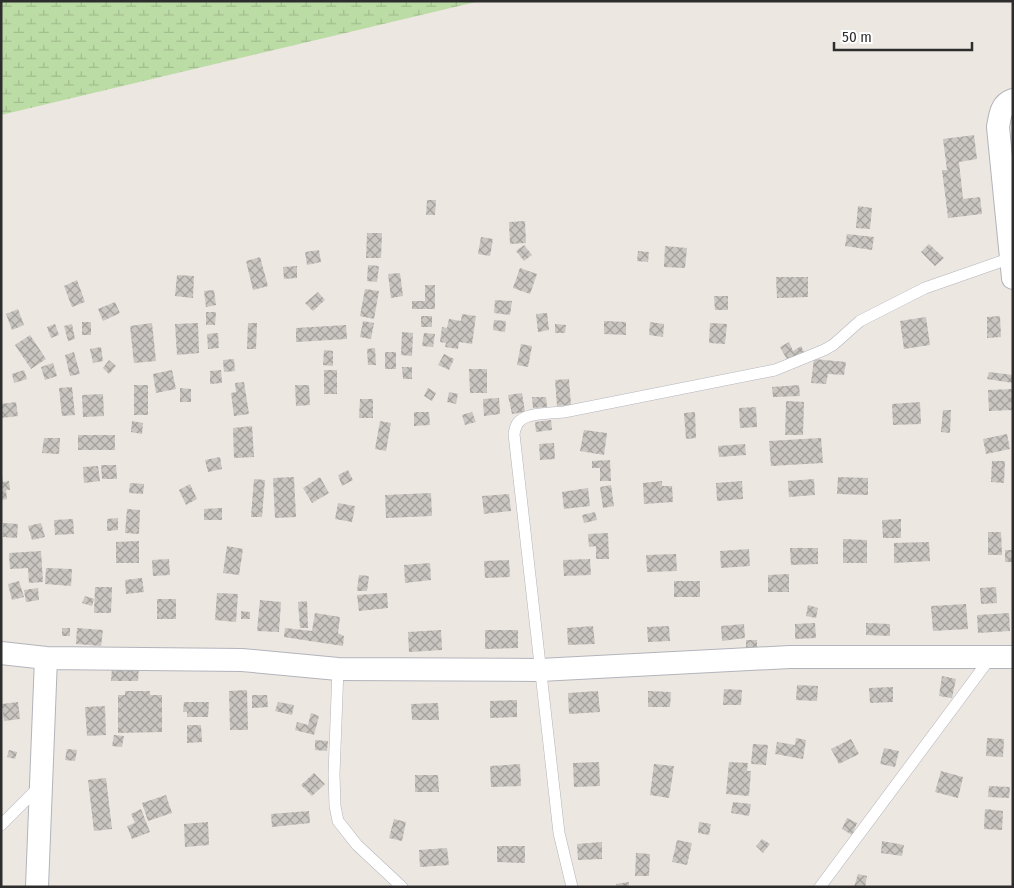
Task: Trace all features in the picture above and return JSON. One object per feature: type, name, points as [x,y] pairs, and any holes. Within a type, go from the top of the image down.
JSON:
[{"type":"street","points":[[1012,268],[998,126],[1000,111],[1007,102],[1013,100]]},
{"type":"street","points":[[1,652],[46,658],[242,660],[338,669],[540,670],[790,657],[1002,657]]},
{"type":"street","points":[[37,887],[46,658]]},
{"type":"lane","points":[[572,887],[559,832],[514,434],[516,425],[521,419],[530,416],[564,412],[774,370],[824,350],[860,322],[925,288],[1012,268]]},
{"type":"lane","points":[[820,887],[1002,657]]},
{"type":"lane","points":[[338,669],[334,774],[335,806],[338,821],[357,845],[402,887]]},
{"type":"lane","points":[[1,825],[40,785]]},
{"type":"green space","points":[[1,1],[480,1],[1,115]]},
{"type":"building","points":[[974,135],[977,159],[959,162],[963,199],[980,197],[982,214],[948,218],[942,170],[947,170],[943,139]]},
{"type":"building","points":[[427,200],[436,200],[435,215],[426,215]]},
{"type":"building","points":[[858,206],[872,208],[870,229],[856,228]]},
{"type":"building","points":[[525,221],[526,243],[510,244],[509,222]]},
{"type":"building","points":[[367,233],[382,233],[381,258],[366,258]]},
{"type":"building","points":[[847,234],[874,237],[872,250],[845,246]]},
{"type":"building","points":[[481,237],[493,239],[490,256],[478,254]]},
{"type":"building","points":[[929,244],[944,258],[935,266],[921,252]]},
{"type":"building","points":[[524,245],[532,255],[524,261],[516,251]]},
{"type":"building","points":[[665,246],[687,248],[685,268],[664,267]]},
{"type":"building","points":[[319,250],[321,262],[307,265],[305,252]]},
{"type":"building","points":[[638,251],[649,252],[648,262],[637,261]]},
{"type":"building","points":[[260,257],[268,286],[253,290],[246,261]]},
{"type":"building","points":[[368,265],[379,266],[377,282],[367,281]]},
{"type":"building","points":[[297,266],[297,278],[284,279],[283,267]]},
{"type":"building","points":[[520,268],[537,274],[530,294],[513,288]]},
{"type":"building","points":[[400,273],[403,296],[391,298],[388,274]]},
{"type":"building","points":[[177,275],[194,276],[193,298],[175,296]]},
{"type":"building","points":[[776,277],[808,277],[808,297],[777,298]]},
{"type":"building","points":[[77,280],[85,302],[72,307],[64,286]]},
{"type":"building","points":[[425,285],[435,285],[435,309],[412,309],[412,301],[425,301]]},
{"type":"building","points":[[365,289],[379,291],[374,319],[360,316]]},
{"type":"building","points":[[214,290],[216,305],[206,307],[204,291]]},
{"type":"building","points":[[318,292],[325,300],[313,311],[305,303]]},
{"type":"building","points":[[714,296],[728,296],[728,310],[715,310]]},
{"type":"building","points":[[495,300],[512,301],[510,315],[494,313]]},
{"type":"building","points":[[115,302],[120,313],[103,321],[98,309]]},
{"type":"building","points":[[18,309],[24,325],[12,330],[6,314]]},
{"type":"building","points":[[206,312],[216,312],[215,325],[206,325]]},
{"type":"building","points":[[547,313],[549,330],[538,332],[536,314]]},
{"type":"building","points":[[462,314],[476,316],[472,344],[459,342],[458,349],[445,347],[446,343],[440,342],[442,327],[447,328],[449,319],[461,321]]},
{"type":"building","points":[[421,316],[432,316],[432,327],[421,327]]},
{"type":"building","points":[[1000,316],[1001,337],[987,338],[987,317]]},
{"type":"building","points":[[926,317],[930,345],[904,349],[900,321]]},
{"type":"building","points":[[494,320],[506,321],[505,332],[493,330]]},
{"type":"building","points":[[363,321],[374,323],[371,339],[360,337]]},
{"type":"building","points":[[604,321],[626,322],[626,335],[604,334]]},
{"type":"building","points":[[82,322],[91,322],[91,335],[82,335]]},
{"type":"building","points":[[650,322],[664,324],[663,337],[649,335]]},
{"type":"building","points":[[152,323],[156,361],[134,363],[130,326]]},
{"type":"building","points":[[198,323],[199,353],[177,355],[175,324]]},
{"type":"building","points":[[248,323],[257,323],[256,349],[247,349]]},
{"type":"building","points":[[710,323],[727,324],[725,344],[709,343]]},
{"type":"building","points":[[55,324],[59,335],[51,338],[47,327]]},
{"type":"building","points":[[72,324],[75,339],[68,341],[64,326]]},
{"type":"building","points":[[555,324],[566,325],[565,333],[555,333]]},
{"type":"building","points":[[346,325],[347,339],[296,342],[296,328]]},
{"type":"building","points":[[402,332],[413,333],[412,356],[401,355]]},
{"type":"building","points":[[218,333],[219,348],[208,349],[207,334]]},
{"type":"building","points":[[424,333],[435,334],[433,347],[422,346]]},
{"type":"building","points":[[30,335],[46,359],[31,369],[15,345]]},
{"type":"building","points":[[789,342],[793,351],[801,346],[805,354],[789,363],[780,347]]},
{"type":"building","points":[[521,344],[532,346],[528,367],[517,365]]},
{"type":"building","points":[[101,347],[103,361],[93,363],[90,349]]},
{"type":"building","points":[[375,348],[376,365],[368,365],[367,349]]},
{"type":"building","points":[[324,350],[333,351],[333,366],[323,365]]},
{"type":"building","points":[[74,352],[80,374],[70,376],[65,355]]},
{"type":"building","points":[[385,352],[396,352],[396,369],[385,369]]},
{"type":"building","points":[[444,354],[454,359],[449,370],[438,365]]},
{"type":"building","points":[[234,359],[235,371],[224,372],[223,360]]},
{"type":"building","points":[[814,359],[846,362],[844,375],[828,374],[826,384],[811,383]]},
{"type":"building","points":[[109,360],[116,366],[109,374],[103,368]]},
{"type":"building","points":[[53,363],[57,376],[45,380],[41,367]]},
{"type":"building","points":[[402,367],[412,367],[412,379],[403,379]]},
{"type":"building","points":[[469,369],[487,369],[487,393],[470,393]]},
{"type":"building","points":[[24,370],[27,379],[14,383],[12,374]]},
{"type":"building","points":[[172,370],[176,389],[156,393],[153,374]]},
{"type":"building","points":[[221,370],[222,383],[210,384],[210,371]]},
{"type":"building","points":[[324,370],[337,370],[337,394],[324,394]]},
{"type":"building","points":[[989,372],[1013,375],[1013,383],[987,379]]},
{"type":"building","points":[[569,379],[571,405],[557,406],[555,380]]},
{"type":"building","points":[[244,382],[249,414],[234,416],[231,393],[236,392],[235,383]]},
{"type":"building","points":[[134,385],[148,385],[148,415],[134,415]]},
{"type":"building","points":[[295,385],[309,385],[310,405],[296,406]]},
{"type":"building","points":[[799,385],[800,396],[773,397],[772,387]]},
{"type":"building","points":[[72,387],[75,415],[62,416],[59,388]]},
{"type":"building","points":[[180,388],[191,389],[191,402],[180,402]]},
{"type":"building","points":[[428,388],[436,393],[432,401],[424,396]]},
{"type":"building","points":[[1013,389],[1013,410],[989,411],[988,390]]},
{"type":"building","points":[[449,392],[458,394],[456,404],[447,402]]},
{"type":"building","points":[[522,393],[525,412],[512,414],[508,395]]},
{"type":"building","points":[[103,394],[104,416],[83,417],[82,395]]},
{"type":"building","points":[[532,397],[546,397],[547,407],[533,408]]},
{"type":"building","points":[[499,398],[500,414],[484,416],[483,399]]},
{"type":"building","points":[[360,399],[373,399],[373,418],[359,418]]},
{"type":"building","points":[[786,401],[804,402],[803,435],[785,435]]},
{"type":"building","points":[[16,402],[18,416],[1,418],[1,404]]},
{"type":"building","points":[[920,402],[921,424],[893,425],[892,404]]},
{"type":"building","points":[[756,407],[757,427],[740,428],[739,408]]},
{"type":"building","points":[[943,410],[951,410],[950,433],[941,432]]},
{"type":"building","points":[[414,412],[429,412],[430,425],[414,426]]},
{"type":"building","points":[[472,412],[476,422],[465,425],[462,415]]},
{"type":"building","points":[[695,412],[696,438],[686,439],[684,413]]},
{"type":"building","points":[[551,420],[552,430],[536,432],[535,422]]},
{"type":"building","points":[[132,421],[143,423],[142,434],[131,432]]},
{"type":"building","points":[[380,421],[391,423],[386,451],[375,449]]},
{"type":"building","points":[[252,426],[254,457],[234,458],[233,428]]},
{"type":"building","points":[[584,430],[607,433],[604,455],[580,451]]},
{"type":"building","points":[[1007,434],[1010,449],[986,454],[983,439]]},
{"type":"building","points":[[78,435],[115,435],[115,450],[78,450]]},
{"type":"building","points":[[44,438],[60,438],[59,454],[42,453]]},
{"type":"building","points":[[821,438],[823,463],[771,466],[769,441]]},
{"type":"building","points":[[554,443],[555,459],[540,460],[539,444]]},
{"type":"building","points":[[745,444],[746,455],[719,457],[718,446]]},
{"type":"building","points":[[220,457],[222,469],[208,472],[205,460]]},
{"type":"building","points":[[610,460],[611,481],[600,481],[600,468],[592,468],[592,461]]},
{"type":"building","points":[[992,461],[1005,461],[1004,483],[991,482]]},
{"type":"building","points":[[101,465],[116,465],[117,479],[102,479]]},
{"type":"building","points":[[98,466],[100,481],[84,483],[83,467]]},
{"type":"building","points":[[348,470],[353,480],[342,486],[338,475]]},
{"type":"building","points":[[2,476],[3,482],[9,481],[10,490],[6,490],[7,499],[1,500]]},
{"type":"building","points":[[294,477],[296,517],[275,518],[273,478]]},
{"type":"building","points":[[320,477],[329,493],[312,503],[303,488]]},
{"type":"building","points":[[838,477],[868,478],[868,495],[837,494]]},
{"type":"building","points":[[254,479],[265,480],[262,517],[251,517]]},
{"type":"building","points":[[814,479],[815,495],[789,497],[788,481]]},
{"type":"building","points":[[662,481],[662,486],[672,486],[673,502],[644,504],[643,483]]},
{"type":"building","points":[[742,481],[743,499],[717,501],[716,483]]},
{"type":"building","points":[[130,483],[144,484],[143,494],[129,493]]},
{"type":"building","points":[[190,484],[197,499],[186,505],[179,490]]},
{"type":"building","points":[[611,485],[614,506],[603,508],[600,487]]},
{"type":"building","points":[[588,488],[590,506],[564,509],[562,492]]},
{"type":"building","points":[[431,493],[432,516],[386,518],[385,495]]},
{"type":"building","points":[[509,494],[511,511],[484,514],[482,496]]},
{"type":"building","points":[[338,503],[355,506],[352,522],[335,519]]},
{"type":"building","points":[[222,508],[222,520],[204,520],[204,509]]},
{"type":"building","points":[[127,509],[140,510],[139,534],[125,533]]},
{"type":"building","points":[[595,512],[597,520],[584,523],[582,515]]},
{"type":"building","points":[[118,518],[118,530],[107,531],[107,519]]},
{"type":"building","points":[[73,519],[74,534],[55,535],[54,520]]},
{"type":"building","points":[[901,519],[901,538],[883,538],[882,520]]},
{"type":"building","points":[[3,523],[18,524],[17,538],[3,537]]},
{"type":"building","points":[[41,523],[45,537],[32,540],[28,526]]},
{"type":"building","points":[[988,532],[1001,532],[1002,555],[988,555]]},
{"type":"building","points":[[608,533],[609,559],[596,559],[596,546],[589,547],[588,534]]},
{"type":"building","points":[[843,539],[867,540],[867,563],[843,563]]},
{"type":"building","points":[[139,541],[139,563],[116,563],[116,542]]},
{"type":"building","points":[[929,542],[930,561],[894,563],[894,543]]},
{"type":"building","points":[[227,546],[243,549],[239,575],[223,573]]},
{"type":"building","points":[[790,548],[818,548],[818,564],[791,565]]},
{"type":"building","points":[[749,549],[750,566],[721,568],[720,551]]},
{"type":"building","points":[[1005,550],[1013,550],[1013,562],[1005,562]]},
{"type":"building","points":[[41,551],[43,582],[29,583],[28,568],[10,569],[9,553]]},
{"type":"building","points":[[676,554],[677,571],[647,572],[646,555]]},
{"type":"building","points":[[169,559],[170,575],[153,576],[152,560]]},
{"type":"building","points":[[590,559],[591,575],[564,576],[563,560]]},
{"type":"building","points":[[509,560],[510,577],[485,578],[484,561]]},
{"type":"building","points":[[430,563],[431,580],[405,583],[404,565]]},
{"type":"building","points":[[46,568],[72,569],[71,586],[45,584]]},
{"type":"building","points":[[789,574],[789,592],[768,592],[768,575]]},
{"type":"building","points":[[359,575],[369,576],[367,591],[357,591]]},
{"type":"building","points":[[142,578],[144,592],[126,594],[125,580]]},
{"type":"building","points":[[19,581],[24,597],[12,600],[8,584]]},
{"type":"building","points":[[674,581],[700,581],[700,597],[674,597]]},
{"type":"building","points":[[95,587],[112,587],[111,613],[94,613]]},
{"type":"building","points":[[996,587],[997,603],[981,604],[980,588]]},
{"type":"building","points":[[38,588],[39,600],[26,602],[24,590]]},
{"type":"building","points":[[217,593],[238,594],[236,622],[215,620]]},
{"type":"building","points":[[387,593],[388,608],[359,611],[357,595]]},
{"type":"building","points":[[85,596],[94,599],[92,606],[82,603]]},
{"type":"building","points":[[157,599],[176,599],[176,619],[157,619]]},
{"type":"building","points":[[260,600],[281,602],[279,632],[257,631]]},
{"type":"building","points":[[307,601],[308,628],[300,628],[298,602]]},
{"type":"building","points":[[966,604],[968,629],[933,631],[931,606]]},
{"type":"building","points":[[808,605],[818,608],[816,618],[806,616]]},
{"type":"building","points":[[241,611],[250,612],[250,619],[241,619]]},
{"type":"building","points":[[315,613],[340,617],[338,633],[344,636],[343,646],[284,637],[285,628],[312,631]]},
{"type":"building","points":[[1009,613],[1010,631],[978,633],[977,615]]},
{"type":"building","points":[[815,623],[816,638],[795,639],[795,624]]},
{"type":"building","points":[[866,623],[890,624],[890,636],[866,635]]},
{"type":"building","points":[[744,624],[745,638],[722,641],[721,626]]},
{"type":"building","points":[[593,626],[595,644],[568,645],[567,628]]},
{"type":"building","points":[[669,626],[670,641],[648,642],[647,627]]},
{"type":"building","points":[[62,628],[70,628],[70,636],[62,636]]},
{"type":"building","points":[[77,628],[103,630],[101,646],[76,644]]},
{"type":"building","points":[[441,630],[442,650],[409,652],[408,632]]},
{"type":"building","points":[[485,630],[518,630],[518,648],[485,649]]},
{"type":"building","points":[[746,640],[757,640],[757,652],[746,652]]},
{"type":"building","points":[[112,667],[139,667],[138,681],[111,681]]},
{"type":"building","points":[[942,676],[956,679],[952,698],[939,696]]},
{"type":"building","points":[[797,685],[818,686],[817,701],[796,700]]},
{"type":"building","points":[[893,687],[893,702],[870,703],[869,688]]},
{"type":"building","points":[[724,689],[742,690],[741,705],[723,705]]},
{"type":"building","points":[[247,690],[248,730],[230,730],[229,691]]},
{"type":"building","points":[[125,691],[150,691],[150,695],[162,695],[162,732],[118,733],[118,695],[125,695]]},
{"type":"building","points":[[598,691],[600,712],[569,714],[568,693]]},
{"type":"building","points":[[648,691],[671,692],[670,707],[648,707]]},
{"type":"building","points":[[252,695],[267,695],[268,707],[252,708]]},
{"type":"building","points":[[517,700],[517,717],[490,718],[490,701]]},
{"type":"building","points":[[18,702],[20,719],[4,721],[2,704]]},
{"type":"building","points":[[184,702],[209,702],[208,717],[187,717],[187,712],[183,712]]},
{"type":"building","points":[[278,702],[294,705],[292,715],[275,711]]},
{"type":"building","points":[[438,703],[439,720],[412,720],[411,704]]},
{"type":"building","points":[[105,706],[106,735],[87,736],[85,707]]},
{"type":"building","points":[[311,713],[319,716],[314,735],[295,730],[297,722],[308,725]]},
{"type":"building","points":[[187,725],[201,725],[202,742],[187,743]]},
{"type":"building","points":[[114,735],[124,736],[122,747],[112,746]]},
{"type":"building","points":[[796,738],[806,740],[803,759],[775,754],[777,742],[795,745]]},
{"type":"building","points":[[987,738],[1004,739],[1003,757],[986,756]]},
{"type":"building","points":[[851,739],[859,754],[839,764],[831,749]]},
{"type":"building","points":[[315,740],[328,741],[327,751],[315,750]]},
{"type":"building","points":[[753,744],[768,745],[766,765],[751,764]]},
{"type":"building","points":[[884,748],[899,751],[895,767],[880,764]]},
{"type":"building","points":[[67,749],[77,750],[75,761],[65,760]]},
{"type":"building","points":[[9,750],[17,752],[15,759],[7,757]]},
{"type":"building","points":[[599,762],[600,786],[574,787],[573,763]]},
{"type":"building","points":[[729,762],[748,763],[747,771],[751,771],[749,796],[726,794]]},
{"type":"building","points":[[520,764],[521,786],[491,787],[490,766]]},
{"type":"building","points":[[654,764],[674,766],[669,798],[650,795]]},
{"type":"building","points":[[941,771],[963,777],[958,798],[935,792]]},
{"type":"building","points":[[314,773],[325,784],[312,796],[301,785]]},
{"type":"building","points":[[415,775],[438,775],[439,792],[415,792]]},
{"type":"building","points":[[106,778],[112,829],[94,831],[88,780]]},
{"type":"building","points":[[989,786],[1010,787],[1009,798],[988,797]]},
{"type":"building","points":[[166,795],[172,813],[148,821],[142,803]]},
{"type":"building","points":[[733,802],[751,804],[749,816],[731,813]]},
{"type":"building","points":[[141,809],[150,832],[132,839],[127,826],[135,823],[131,814]]},
{"type":"building","points":[[985,809],[1003,811],[1002,830],[984,829]]},
{"type":"building","points":[[309,811],[310,823],[272,827],[271,814]]},
{"type":"building","points":[[847,818],[857,823],[852,835],[842,829]]},
{"type":"building","points":[[394,819],[406,822],[402,841],[389,838]]},
{"type":"building","points":[[208,822],[209,845],[185,847],[184,824]]},
{"type":"building","points":[[699,822],[711,824],[709,835],[698,833]]},
{"type":"building","points":[[762,839],[770,844],[763,853],[756,846]]},
{"type":"building","points":[[677,840],[692,843],[687,865],[672,862]]},
{"type":"building","points":[[882,841],[904,845],[902,856],[881,853]]},
{"type":"building","points":[[602,842],[602,859],[578,860],[577,844]]},
{"type":"building","points":[[497,846],[525,846],[525,863],[497,862]]},
{"type":"building","points":[[447,848],[449,865],[420,867],[419,850]]},
{"type":"building","points":[[636,853],[650,854],[649,876],[635,876]]},
{"type":"building","points":[[858,874],[867,876],[865,887],[854,887]]},
{"type":"building","points":[[629,882],[629,887],[617,887],[616,884]]}]
